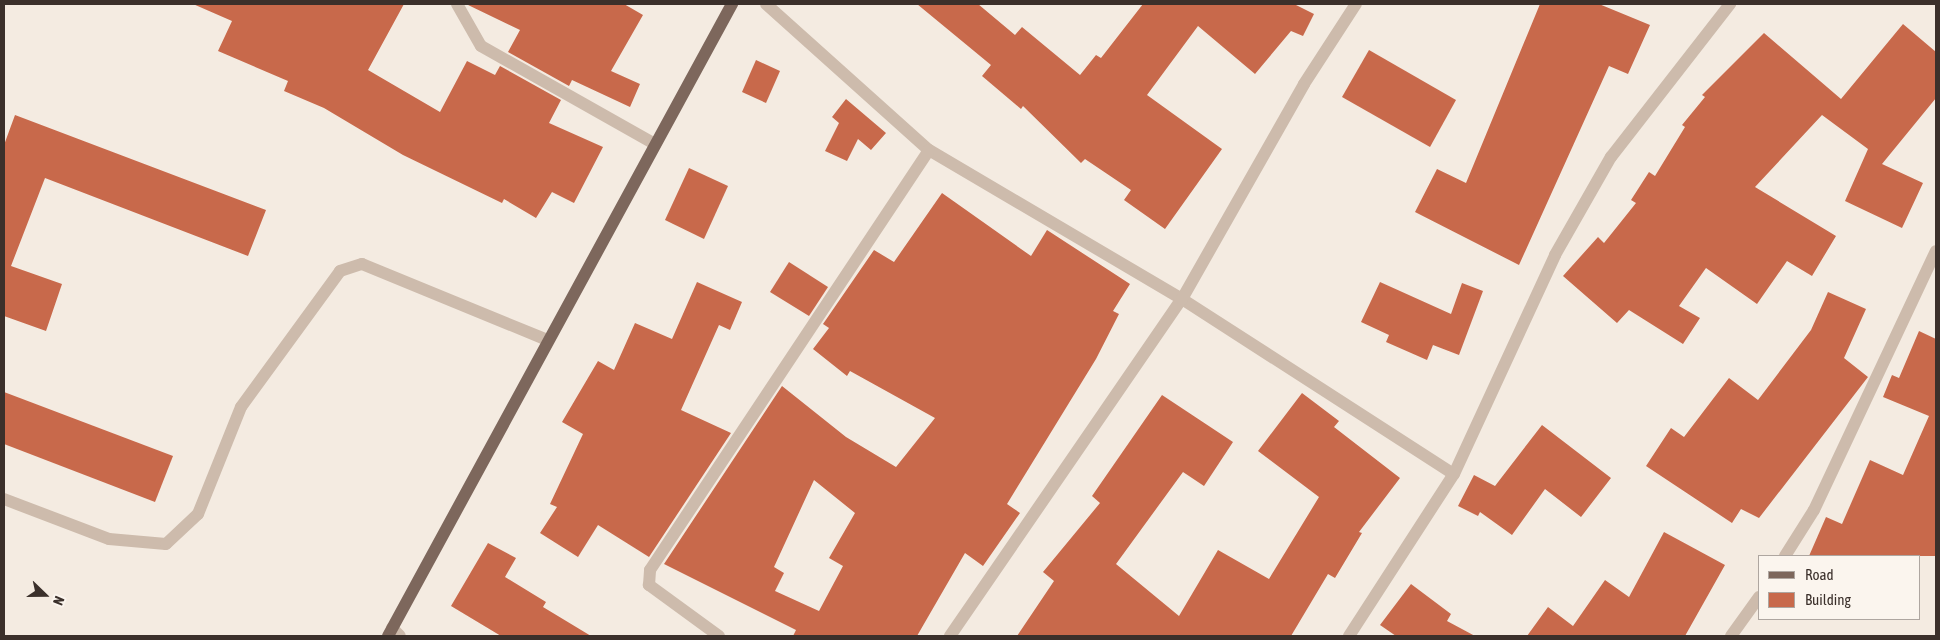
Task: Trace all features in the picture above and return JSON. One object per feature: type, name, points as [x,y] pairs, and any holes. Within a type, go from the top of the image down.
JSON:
[{"type":"main road","points":[[393,634],[547,340],[732,4]]},
{"type":"street","points":[[456,4],[481,46],[655,144]]},
{"type":"street","points":[[766,4],[928,150],[1182,299],[1454,474]]},
{"type":"street","points":[[950,636],[1182,299],[1304,84],[1356,4]]},
{"type":"street","points":[[1349,636],[1454,474],[1554,255],[1611,157],[1730,4]]},
{"type":"street","points":[[719,636],[649,585],[650,570],[928,150]]},
{"type":"street","points":[[1786,555],[1814,510],[1936,251]]},
{"type":"street","points":[[4,499],[109,539],[166,544],[198,514],[241,407],[340,270],[362,264],[547,340]]},
{"type":"street","points":[[1731,636],[1758,598]]},
{"type":"building","points":[[193,4],[404,4],[368,70],[440,112],[467,61],[495,75],[500,66],[561,100],[549,123],[603,147],[574,203],[552,192],[536,218],[504,199],[502,203],[403,155],[324,108],[284,91],[288,81],[218,51],[232,21]]},
{"type":"building","points":[[466,4],[624,4],[643,15],[611,71],[640,84],[630,107],[572,80],[569,86],[508,52],[520,30]]},
{"type":"building","points":[[917,4],[978,4],[1015,35],[1022,27],[1080,75],[1096,55],[1101,58],[1143,4],[1294,4],[1314,14],[1303,36],[1291,31],[1255,74],[1198,26],[1147,95],[1222,149],[1165,229],[1124,200],[1131,190],[1085,159],[1081,163],[1023,106],[1021,109],[982,76],[991,65]]},
{"type":"building","points":[[1540,4],[1599,4],[1650,25],[1628,74],[1609,66],[1519,265],[1415,212],[1437,169],[1466,183]]},
{"type":"building","points":[[1903,24],[1936,52],[1936,98],[1882,164],[1923,183],[1902,228],[1845,201],[1868,149],[1822,115],[1755,187],[1836,236],[1812,276],[1787,261],[1757,304],[1706,268],[1679,306],[1700,318],[1683,344],[1629,310],[1617,323],[1563,276],[1598,237],[1604,243],[1636,203],[1631,200],[1649,172],[1655,176],[1685,127],[1682,125],[1705,97],[1702,95],[1764,33],[1841,99]]},
{"type":"building","points":[[1369,50],[1456,100],[1430,147],[1342,97]]},
{"type":"building","points":[[756,60],[780,71],[766,103],[742,92]]},
{"type":"building","points":[[846,99],[886,133],[871,150],[858,139],[847,161],[825,151],[839,123],[832,117]]},
{"type":"building","points":[[15,115],[266,210],[248,256],[45,178],[11,266],[62,284],[46,331],[4,316],[4,145]]},
{"type":"building","points":[[689,168],[728,186],[704,239],[665,220]]},
{"type":"building","points":[[942,193],[1031,256],[1047,230],[1130,284],[1113,311],[1119,314],[1096,359],[1007,504],[1020,513],[983,566],[965,553],[917,636],[793,636],[796,630],[664,564],[782,386],[846,437],[896,467],[935,418],[850,371],[847,376],[813,349],[829,328],[823,324],[874,250],[894,262]],"holes":[[[814,480],[855,513],[829,558],[843,566],[819,611],[775,591],[784,573],[774,567]]]},
{"type":"building","points":[[789,262],[828,287],[809,316],[770,292]]},
{"type":"building","points":[[697,282],[742,302],[730,330],[719,325],[681,410],[731,433],[649,557],[598,525],[578,557],[540,533],[557,507],[550,504],[583,434],[562,422],[598,361],[614,370],[635,323],[672,339]]},
{"type":"building","points":[[1380,282],[1451,314],[1462,283],[1483,291],[1459,355],[1433,345],[1427,360],[1386,342],[1389,335],[1361,322]]},
{"type":"building","points":[[1828,292],[1866,309],[1844,358],[1868,377],[1759,518],[1741,509],[1732,523],[1646,466],[1671,428],[1684,437],[1729,378],[1758,400],[1811,330]]},
{"type":"building","points":[[1919,331],[1936,339],[1936,556],[1809,555],[1826,517],[1842,524],[1870,460],[1903,475],[1929,416],[1883,397],[1892,375],[1899,378]]},
{"type":"building","points":[[4,392],[173,456],[155,502],[4,444]]},
{"type":"building","points":[[1302,393],[1339,421],[1334,427],[1400,478],[1359,532],[1362,533],[1335,578],[1328,574],[1291,636],[1017,636],[1054,581],[1043,572],[1100,503],[1092,496],[1162,395],[1233,442],[1204,486],[1183,472],[1116,564],[1179,616],[1218,550],[1269,579],[1319,497],[1258,451]]},
{"type":"building","points":[[1542,425],[1611,478],[1581,517],[1545,489],[1512,535],[1480,512],[1478,516],[1458,506],[1474,475],[1495,486]]},
{"type":"building","points":[[1664,532],[1725,565],[1685,636],[1527,636],[1548,607],[1573,626],[1605,580],[1629,597]]},
{"type":"building","points":[[488,543],[516,558],[505,577],[546,602],[543,607],[591,636],[501,636],[451,606]]},
{"type":"building","points":[[1411,584],[1451,614],[1447,621],[1475,636],[1396,636],[1380,625]]}]
